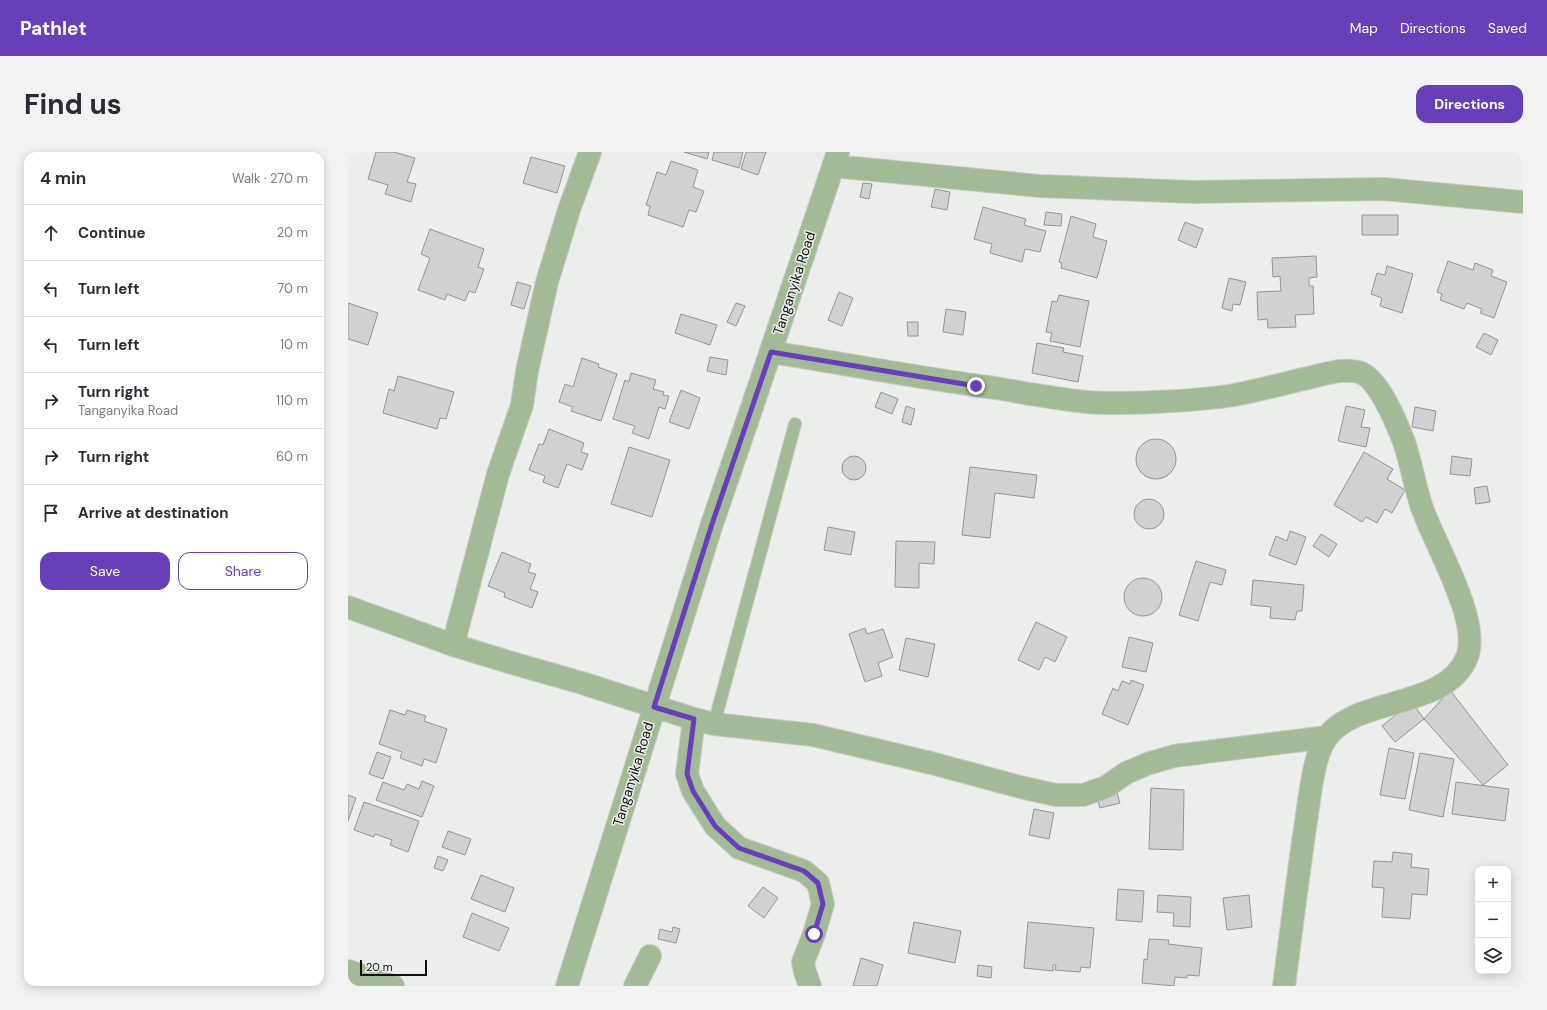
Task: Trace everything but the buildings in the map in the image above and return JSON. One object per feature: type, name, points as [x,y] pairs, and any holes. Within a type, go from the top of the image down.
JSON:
[{"type":"street","points":[[452,645],[498,474],[522,405],[527,371],[547,282],[569,210],[590,152]]},
{"type":"street","points":[[835,159],[1040,186],[1194,192],[1384,189],[1523,202]]},
{"type":"street","name":"Tanganyika Road","points":[[567,986],[712,524],[835,159]]},
{"type":"street","points":[[771,352],[976,386],[1088,402],[1155,402],[1234,395],[1338,371],[1359,372],[1369,377],[1380,391],[1404,443],[1423,511],[1464,607],[1470,632],[1471,645],[1466,661],[1452,678],[1433,690],[1395,704],[1365,712],[1341,722],[1326,737],[1318,754],[1311,791],[1284,986]]},
{"type":"street","points":[[348,608],[452,645],[582,683],[704,722],[813,735],[931,762],[1020,787],[1056,795],[1083,795],[1106,787],[1126,773],[1147,764],[1174,756],[1326,737]]},
{"type":"street","points":[[704,722],[687,774],[693,791],[715,826],[739,848],[804,871],[818,883],[823,904],[814,934],[803,962],[804,972],[810,986]]},
{"type":"street","points":[[635,986],[650,956]]},
{"type":"street","points":[[348,971],[393,986]]},
{"type":"lane","points":[[704,722],[795,424]]},
{"type":"route","points":[[814,934],[823,904],[818,883],[804,871],[739,848],[715,826],[693,791],[687,774],[694,719],[654,707],[712,524],[771,352],[976,386]]}]
